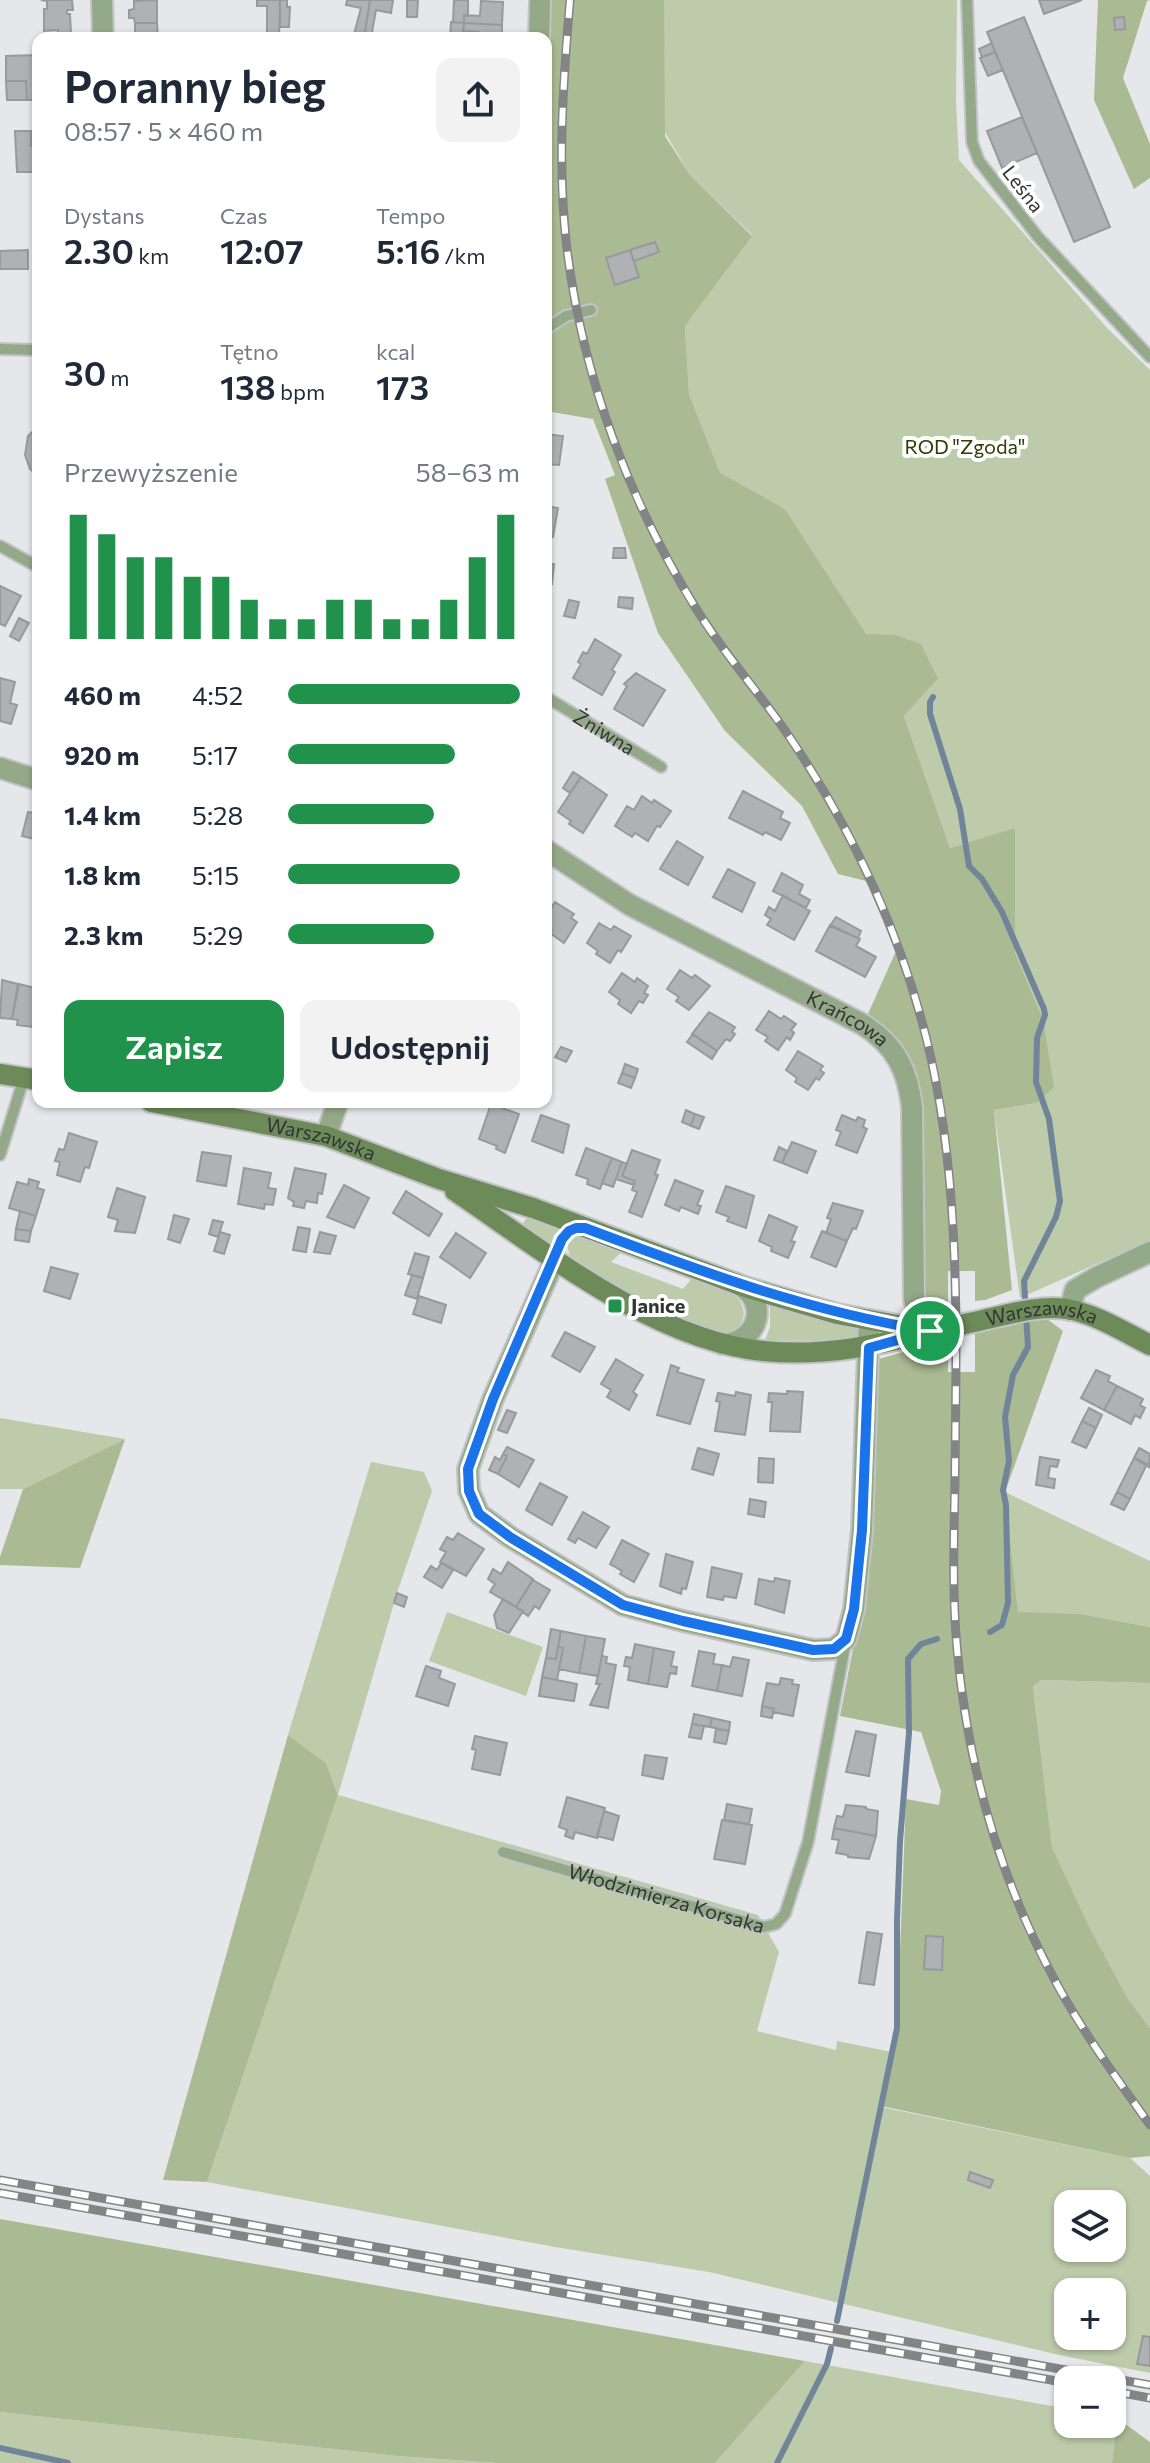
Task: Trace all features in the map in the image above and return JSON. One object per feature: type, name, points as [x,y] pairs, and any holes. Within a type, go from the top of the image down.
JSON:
[{"type":"street","points":[[102,0],[103,32]]},
{"type":"street","points":[[539,32],[540,0]]},
{"type":"street","points":[[0,768],[32,778]]},
{"type":"street","name":"Krańcowa","points":[[552,854],[630,905],[862,1024],[893,1050],[905,1068],[912,1108],[915,1307],[930,1331]]},
{"type":"street","points":[[0,1074],[31,1079]]},
{"type":"street","name":"Warszawska","points":[[182,1108],[326,1136],[439,1179],[533,1208],[791,1302],[869,1321],[930,1331]]},
{"type":"street","points":[[326,1136],[336,1108]]},
{"type":"street","name":"Warszawska","points":[[439,1179],[612,1295],[715,1343],[796,1353],[869,1348],[930,1331],[1029,1311],[1070,1310],[1106,1323],[1150,1345]]},
{"type":"street","points":[[1070,1310],[1075,1290],[1150,1252]]},
{"type":"street","points":[[555,1259],[493,1399],[468,1469],[469,1491],[479,1514],[510,1537],[623,1605],[813,1650],[834,1649],[846,1639]]},
{"type":"street","points":[[715,1343],[740,1341],[747,1337],[756,1322],[753,1298],[742,1286],[734,1283]]},
{"type":"street","name":"Włodzimierza Korsaka","points":[[846,1639],[854,1609],[862,1530],[869,1321]]},
{"type":"lane","name":"Leśna","points":[[967,0],[972,142],[979,161],[1038,237],[1150,357]]},
{"type":"lane","points":[[552,325],[566,316],[591,310]]},
{"type":"lane","points":[[0,349],[32,350]]},
{"type":"lane","points":[[0,546],[32,564]]},
{"type":"lane","name":"Żniwna","points":[[552,701],[661,767]]},
{"type":"lane","points":[[0,1155],[31,1079]]},
{"type":"lane","points":[[555,1259],[562,1239],[569,1231],[585,1228]]},
{"type":"lane","name":"Włodzimierza Korsaka","points":[[503,1852],[764,1927],[776,1924],[785,1914],[808,1842],[846,1639]]},
{"type":"green space","points":[[532,0],[664,0],[665,136],[690,175],[752,236],[685,326],[689,394],[720,473],[785,509],[866,634],[895,635],[921,644],[938,679],[904,716],[950,848],[1015,828],[1015,953],[1043,1019],[1054,1087],[1037,1103],[994,1110],[1012,1290],[985,1300],[975,1301],[975,1271],[948,1271],[948,1303],[924,1301],[915,1078],[897,1042],[867,1016],[896,951],[866,881],[838,874],[802,806],[725,731],[658,633],[605,479],[615,475],[593,419],[552,412],[552,32],[544,32]]},
{"type":"green space","name":"ROD \"Zgoda\"","points":[[587,0],[957,0],[959,160],[1108,329],[1150,370],[1150,1240],[1020,1298],[994,1110],[1037,1103],[1043,1019],[1015,953],[1015,829],[950,848],[904,716],[938,679],[895,635],[866,635],[785,509],[720,474],[689,394],[685,326],[752,235],[690,175]]},
{"type":"green space","points":[[1098,0],[1150,0],[1147,1],[1123,78],[1150,144],[1150,178],[1134,189],[1094,100]]},
{"type":"green space","points":[[528,1217],[562,1228],[554,1235],[551,1244],[526,1229],[523,1223]]},
{"type":"green space","points":[[577,1235],[624,1250],[611,1262],[683,1289],[694,1276],[720,1286],[742,1305],[744,1313],[741,1323],[726,1333],[710,1331],[646,1303],[570,1256],[567,1245]]},
{"type":"green space","points":[[770,1304],[860,1329],[863,1336],[837,1341],[765,1340],[770,1327]]},
{"type":"green space","points":[[1046,1318],[1063,1331],[1005,1492],[1018,1612],[1081,1614],[1150,1627],[1150,1683],[1041,1680],[1033,1687],[1052,1847],[1128,1999],[1150,2028],[1150,2156],[1130,2158],[881,2106],[897,2028],[906,1799],[939,1805],[941,1791],[921,1732],[840,1716],[872,1550],[879,1359],[948,1339],[948,1372],[975,1372],[975,1333]]},
{"type":"green space","points":[[0,1418],[125,1439],[23,1489],[0,1489]]},
{"type":"green space","points":[[125,1439],[80,1568],[0,1565],[23,1489]]},
{"type":"green space","points":[[371,1462],[424,1472],[432,1491],[397,1593],[338,1795],[326,1763],[288,1735]]},
{"type":"green space","points":[[1005,1492],[1150,1561],[1150,1627],[1081,1614],[1018,1613]]},
{"type":"green space","points":[[447,1612],[543,1647],[526,1696],[429,1661]]},
{"type":"green space","points":[[1041,1680],[1150,1683],[1150,2028],[1128,1999],[1052,1847],[1033,1687]]},
{"type":"green space","points":[[288,1735],[326,1763],[338,1795],[207,2182],[163,2180]]},
{"type":"green space","points":[[338,1795],[758,1915],[779,1952],[757,2031],[836,2050],[837,2041],[892,2052],[881,2107],[1130,2158],[1150,2176],[1150,2373],[1059,2355],[709,2272],[555,2247],[207,2182]]},
{"type":"green space","points":[[0,2219],[805,2361],[715,2463],[496,2463],[397,2456],[0,2412]]},
{"type":"green space","points":[[805,2361],[1054,2406],[1054,2438],[1115,2438],[1112,2463],[715,2463]]},
{"type":"green space","points":[[0,2412],[397,2456],[496,2463],[0,2463]]},
{"type":"green space","points":[[1126,2425],[1150,2442],[1150,2463],[1112,2463],[1115,2438],[1126,2438]]},
{"type":"building","points":[[41,0],[72,0],[73,10],[67,10],[71,32],[44,31],[47,1]]},
{"type":"building","points":[[157,0],[157,23],[135,23],[134,18],[129,18],[134,1]]},
{"type":"building","points":[[257,0],[280,0],[279,32],[267,32],[267,6],[257,6]]},
{"type":"building","points":[[280,0],[287,0],[287,7],[290,7],[289,27],[280,27]]},
{"type":"building","points":[[347,0],[370,0],[365,32],[355,32],[361,8],[346,5]]},
{"type":"building","points":[[370,0],[393,0],[391,13],[376,10],[372,32],[365,32]]},
{"type":"building","points":[[407,0],[418,0],[417,17],[407,17]]},
{"type":"building","points":[[454,0],[468,0],[468,16],[464,15],[464,23],[453,22]]},
{"type":"building","points":[[1039,0],[1082,0],[1044,14]]},
{"type":"building","points":[[481,1],[503,2],[502,25],[464,23],[464,15],[480,16]]},
{"type":"building","points":[[1024,17],[1110,227],[1074,242],[987,32]]},
{"type":"building","points":[[1124,17],[1125,29],[1115,30],[1114,18]]},
{"type":"building","points":[[451,22],[464,23],[463,32],[450,32]]},
{"type":"building","points":[[135,23],[157,23],[158,32],[135,32]]},
{"type":"building","points":[[464,23],[502,25],[502,32],[463,31]]},
{"type":"building","points":[[992,43],[995,52],[982,57],[979,49]]},
{"type":"building","points":[[995,52],[1003,70],[988,76],[980,58]]},
{"type":"building","points":[[32,55],[32,100],[27,100],[26,81],[6,81],[6,56]]},
{"type":"building","points":[[6,81],[26,81],[27,100],[7,100]]},
{"type":"building","points":[[1022,117],[1037,153],[1002,168],[987,131]]},
{"type":"building","points":[[15,131],[31,131],[32,172],[17,172]]},
{"type":"building","points":[[655,242],[659,252],[634,261],[630,250]]},
{"type":"building","points":[[28,250],[28,269],[0,269],[0,251]]},
{"type":"building","points":[[630,250],[639,277],[615,285],[606,258]]},
{"type":"building","points":[[32,432],[32,471],[25,455],[28,436]]},
{"type":"building","points":[[552,435],[563,436],[559,465],[552,464]]},
{"type":"building","points":[[552,507],[558,508],[552,537]]},
{"type":"building","points":[[614,548],[625,548],[626,558],[613,558]]},
{"type":"building","points":[[0,586],[21,596],[5,626],[0,624]]},
{"type":"building","points":[[619,597],[633,598],[632,609],[618,607]]},
{"type":"building","points":[[569,600],[579,602],[575,618],[564,616]]},
{"type":"building","points":[[19,618],[29,623],[19,641],[10,636]]},
{"type":"building","points":[[595,639],[621,655],[602,695],[573,678],[581,664],[578,662],[583,652],[587,654]]},
{"type":"building","points":[[636,673],[665,690],[643,726],[614,709],[627,686],[624,684]]},
{"type":"building","points":[[0,678],[15,682],[10,703],[17,705],[11,724],[0,721]]},
{"type":"building","points":[[573,772],[581,777],[570,793],[563,788]]},
{"type":"building","points":[[581,777],[607,795],[583,833],[558,812]]},
{"type":"building","points":[[743,791],[783,812],[780,818],[790,823],[781,840],[765,832],[763,835],[729,818]]},
{"type":"building","points":[[642,796],[671,811],[648,841],[635,833],[632,837],[615,826],[627,806],[634,810]]},
{"type":"building","points":[[28,812],[32,813],[32,838],[22,836]]},
{"type":"building","points":[[677,841],[703,857],[688,885],[660,869]]},
{"type":"building","points":[[728,869],[755,883],[742,912],[713,897]]},
{"type":"building","points":[[782,873],[803,885],[799,894],[810,900],[806,908],[773,891]]},
{"type":"building","points":[[783,895],[810,911],[794,940],[767,925],[771,919],[765,915],[769,907],[775,911]]},
{"type":"building","points":[[555,902],[574,914],[571,918],[577,922],[564,943],[552,934],[552,907]]},
{"type":"building","points":[[836,917],[861,931],[858,938],[830,926]]},
{"type":"building","points":[[599,923],[611,930],[614,926],[631,936],[610,963],[587,943]]},
{"type":"building","points":[[830,925],[860,939],[856,946],[876,957],[865,977],[816,951]]},
{"type":"building","points":[[680,970],[692,978],[695,975],[710,986],[689,1010],[676,1001],[679,997],[667,989]]},
{"type":"building","points":[[622,973],[648,986],[644,993],[648,995],[643,1003],[639,1001],[631,1013],[618,1004],[620,1000],[609,992]]},
{"type":"building","points":[[2,980],[18,984],[12,1019],[0,1018]]},
{"type":"building","points":[[19,984],[32,987],[32,1027],[17,1025],[18,1020],[12,1019]]},
{"type":"building","points":[[769,1011],[796,1024],[791,1030],[794,1033],[790,1040],[787,1037],[778,1050],[765,1041],[768,1037],[756,1030]]},
{"type":"building","points":[[709,1012],[735,1027],[730,1041],[726,1039],[717,1051],[692,1034]]},
{"type":"building","points":[[693,1034],[717,1051],[712,1059],[687,1042]]},
{"type":"building","points":[[561,1047],[572,1051],[566,1062],[555,1057]]},
{"type":"building","points":[[798,1051],[823,1066],[820,1070],[824,1073],[808,1090],[795,1082],[797,1078],[786,1070]]},
{"type":"building","points":[[625,1064],[638,1069],[635,1078],[622,1073]]},
{"type":"building","points":[[622,1073],[635,1078],[631,1088],[618,1083]]},
{"type":"building","points":[[490,1108],[502,1108],[519,1114],[505,1153],[479,1139]]},
{"type":"building","points":[[686,1110],[695,1114],[691,1126],[682,1122]]},
{"type":"building","points":[[695,1114],[704,1117],[699,1129],[691,1126]]},
{"type":"building","points":[[541,1115],[569,1125],[563,1153],[532,1141]]},
{"type":"building","points":[[842,1115],[856,1121],[858,1117],[865,1120],[863,1127],[867,1129],[857,1153],[836,1145],[841,1132],[836,1130]]},
{"type":"building","points":[[69,1133],[97,1142],[89,1168],[85,1167],[80,1182],[57,1175],[60,1162],[55,1161],[59,1149],[64,1150]]},
{"type":"building","points":[[792,1142],[816,1151],[807,1173],[782,1163]]},
{"type":"building","points":[[779,1147],[787,1151],[782,1163],[774,1160]]},
{"type":"building","points":[[586,1148],[612,1158],[600,1189],[587,1184],[588,1179],[576,1175]]},
{"type":"building","points":[[632,1150],[660,1160],[655,1174],[658,1175],[642,1217],[629,1212],[637,1192],[632,1190],[635,1181],[622,1176]]},
{"type":"building","points":[[202,1152],[231,1156],[226,1186],[197,1181]]},
{"type":"building","points":[[612,1158],[622,1162],[613,1187],[602,1183]]},
{"type":"building","points":[[622,1162],[627,1164],[622,1176],[635,1181],[634,1185],[616,1179]]},
{"type":"building","points":[[244,1168],[271,1173],[268,1188],[276,1189],[273,1205],[265,1204],[264,1209],[238,1204]]},
{"type":"building","points":[[295,1168],[326,1174],[317,1203],[306,1201],[304,1208],[293,1206],[294,1202],[288,1198]]},
{"type":"building","points":[[29,1179],[39,1182],[37,1188],[44,1190],[36,1216],[9,1208],[17,1182],[28,1185]]},
{"type":"building","points":[[675,1180],[703,1191],[697,1205],[701,1206],[698,1214],[665,1205]]},
{"type":"building","points":[[344,1185],[369,1198],[354,1228],[327,1217]]},
{"type":"building","points":[[726,1186],[754,1196],[746,1228],[727,1221],[729,1217],[716,1212]]},
{"type":"building","points":[[117,1188],[145,1197],[135,1233],[115,1231],[118,1220],[108,1217]]},
{"type":"building","points":[[406,1191],[442,1214],[429,1236],[393,1213]]},
{"type":"building","points":[[833,1203],[863,1211],[847,1241],[826,1233],[831,1219],[827,1218]]},
{"type":"building","points":[[20,1211],[36,1216],[31,1231],[16,1229]]},
{"type":"building","points":[[174,1215],[189,1219],[180,1243],[168,1239]]},
{"type":"building","points":[[769,1215],[797,1227],[788,1258],[771,1251],[772,1247],[759,1241]]},
{"type":"building","points":[[213,1220],[223,1222],[218,1237],[209,1234]]},
{"type":"building","points":[[298,1227],[310,1229],[306,1252],[293,1250]]},
{"type":"building","points":[[16,1229],[31,1231],[29,1242],[15,1240]]},
{"type":"building","points":[[822,1231],[847,1241],[836,1267],[811,1257]]},
{"type":"building","points":[[220,1232],[230,1235],[224,1254],[214,1251]]},
{"type":"building","points":[[320,1232],[336,1236],[330,1254],[314,1252]]},
{"type":"building","points":[[456,1233],[486,1253],[470,1278],[440,1257]]},
{"type":"building","points":[[415,1253],[429,1257],[423,1278],[408,1274]]},
{"type":"building","points":[[51,1267],[78,1274],[70,1299],[44,1291]]},
{"type":"building","points":[[412,1275],[423,1278],[417,1299],[405,1295]]},
{"type":"building","points":[[419,1296],[446,1305],[441,1323],[413,1314]]},
{"type":"building","points":[[565,1332],[595,1347],[580,1372],[552,1356]]},
{"type":"building","points":[[616,1359],[643,1375],[633,1392],[637,1395],[629,1410],[607,1397],[611,1390],[601,1384]]},
{"type":"building","points":[[671,1365],[679,1368],[677,1372],[704,1380],[690,1424],[657,1415]]},
{"type":"building","points":[[1096,1370],[1110,1376],[1108,1381],[1117,1386],[1104,1410],[1081,1398]]},
{"type":"building","points":[[1117,1386],[1143,1399],[1140,1405],[1145,1408],[1140,1418],[1135,1415],[1131,1424],[1104,1410]]},
{"type":"building","points":[[787,1391],[803,1392],[800,1432],[770,1431],[772,1402],[768,1402],[769,1393],[787,1394]]},
{"type":"building","points":[[736,1392],[751,1395],[745,1435],[715,1431],[720,1402],[716,1401],[718,1393],[735,1396]]},
{"type":"building","points":[[1089,1408],[1102,1415],[1096,1428],[1082,1421]]},
{"type":"building","points":[[507,1410],[516,1413],[507,1433],[498,1430]]},
{"type":"building","points":[[1082,1421],[1096,1428],[1086,1448],[1072,1442]]},
{"type":"building","points":[[507,1447],[534,1460],[519,1487],[498,1474],[507,1456],[503,1454]]},
{"type":"building","points":[[698,1448],[719,1454],[713,1475],[692,1469]]},
{"type":"building","points":[[1139,1448],[1150,1454],[1149,1467],[1134,1458]]},
{"type":"building","points":[[503,1454],[507,1456],[498,1474],[489,1470],[495,1457],[500,1460]]},
{"type":"building","points":[[1040,1457],[1059,1460],[1057,1467],[1050,1466],[1048,1478],[1055,1479],[1054,1488],[1036,1485]]},
{"type":"building","points":[[759,1458],[774,1459],[773,1483],[758,1482]]},
{"type":"building","points":[[1134,1458],[1147,1464],[1130,1499],[1117,1492]]},
{"type":"building","points":[[540,1483],[567,1497],[552,1525],[526,1510]]},
{"type":"building","points":[[1117,1492],[1130,1499],[1124,1510],[1111,1504]]},
{"type":"building","points":[[750,1499],[766,1502],[764,1517],[748,1514]]},
{"type":"building","points":[[583,1512],[609,1527],[596,1548],[578,1538],[575,1543],[568,1539]]},
{"type":"building","points":[[458,1533],[484,1549],[466,1576],[440,1562],[446,1552],[440,1549],[447,1537],[453,1540]]},
{"type":"building","points":[[622,1540],[649,1554],[634,1582],[610,1564]]},
{"type":"building","points":[[666,1554],[693,1562],[686,1589],[682,1588],[681,1594],[660,1586]]},
{"type":"building","points":[[508,1562],[533,1579],[516,1607],[490,1592],[495,1584],[488,1579],[493,1569],[501,1574]]},
{"type":"building","points":[[441,1563],[453,1570],[442,1588],[424,1577],[431,1566],[437,1570]]},
{"type":"building","points":[[712,1567],[742,1574],[736,1598],[724,1596],[723,1600],[707,1597]]},
{"type":"building","points":[[775,1578],[790,1581],[784,1613],[755,1604],[759,1579],[774,1582]]},
{"type":"building","points":[[533,1580],[550,1590],[539,1609],[535,1606],[528,1616],[516,1607]]},
{"type":"building","points":[[397,1593],[407,1597],[404,1607],[394,1603]]},
{"type":"building","points":[[503,1599],[523,1611],[509,1633],[497,1628],[494,1615]]},
{"type":"building","points":[[551,1629],[561,1631],[556,1659],[546,1658]]},
{"type":"building","points":[[561,1631],[586,1636],[579,1673],[559,1669],[563,1648],[558,1647]]},
{"type":"building","points":[[586,1636],[605,1639],[598,1676],[579,1673]]},
{"type":"building","points":[[635,1644],[654,1648],[648,1684],[628,1680],[630,1667],[624,1666],[626,1657],[632,1658]]},
{"type":"building","points":[[558,1647],[563,1648],[557,1680],[542,1677],[546,1658],[556,1659]]},
{"type":"building","points":[[654,1648],[674,1652],[671,1666],[677,1667],[676,1674],[670,1673],[667,1687],[648,1684]]},
{"type":"building","points":[[699,1651],[715,1654],[713,1664],[722,1665],[717,1691],[692,1686]]},
{"type":"building","points":[[602,1656],[607,1657],[606,1663],[616,1665],[608,1708],[590,1705],[600,1684],[596,1684]]},
{"type":"building","points":[[733,1657],[749,1660],[742,1696],[717,1691],[722,1665],[730,1667]]},
{"type":"building","points":[[426,1666],[441,1671],[439,1678],[455,1684],[448,1706],[416,1696]]},
{"type":"building","points":[[542,1677],[577,1684],[574,1701],[539,1696]]},
{"type":"building","points":[[781,1678],[793,1680],[792,1684],[799,1685],[793,1716],[762,1706],[767,1683],[779,1685]]},
{"type":"building","points":[[762,1706],[774,1709],[772,1718],[761,1716]]},
{"type":"building","points":[[694,1714],[712,1718],[710,1727],[692,1724]]},
{"type":"building","points":[[712,1718],[730,1722],[729,1731],[710,1727]]},
{"type":"building","points":[[692,1724],[704,1726],[701,1739],[689,1737]]},
{"type":"building","points":[[716,1729],[729,1731],[726,1744],[714,1742]]},
{"type":"building","points":[[856,1731],[876,1735],[869,1776],[846,1772]]},
{"type":"building","points":[[475,1736],[507,1743],[500,1775],[472,1769]]},
{"type":"building","points":[[645,1755],[667,1758],[663,1779],[642,1775]]},
{"type":"building","points":[[567,1797],[605,1808],[597,1838],[575,1832],[573,1839],[565,1836],[567,1830],[559,1827]]},
{"type":"building","points":[[727,1804],[752,1809],[749,1824],[724,1820]]},
{"type":"building","points":[[846,1805],[878,1811],[876,1836],[834,1828],[837,1816],[843,1817]]},
{"type":"building","points":[[604,1811],[619,1816],[613,1840],[597,1836]]},
{"type":"building","points":[[722,1820],[752,1825],[745,1864],[714,1859]]},
{"type":"building","points":[[834,1828],[876,1836],[869,1859],[836,1853],[839,1840],[832,1839]]},
{"type":"building","points":[[867,1932],[882,1934],[874,1985],[859,1983]]},
{"type":"building","points":[[926,1936],[943,1937],[942,1970],[924,1969]]},
{"type":"building","points":[[970,2172],[993,2180],[990,2188],[968,2180]]},
{"type":"building","points":[[1143,2336],[1150,2337],[1150,2366],[1137,2364]]},
{"type":"waterway","points":[[933,697],[930,714],[960,809],[969,866],[982,879],[1002,912],[1044,1009],[1037,1038],[1036,1082],[1049,1119],[1060,1201],[1056,1217],[1024,1281],[1028,1347],[1013,1375],[1005,1417],[1009,1461],[1003,1490],[1008,1603],[1002,1625],[990,1632]]},
{"type":"waterway","points":[[837,2321],[897,2028],[897,1920],[909,1733],[908,1659],[921,1644],[937,1639]]},
{"type":"waterway","points":[[777,2463],[827,2364],[831,2348]]},
{"type":"waterway","points":[[0,2448],[68,2463]]},
{"type":"railway","points":[[570,0],[562,125],[562,187],[567,249],[584,344],[612,437],[650,526],[707,626],[773,714],[830,801],[869,877],[915,996],[938,1091],[951,1201],[956,1311],[954,1605],[968,1732],[988,1815],[1015,1896],[1032,1935],[1073,2013],[1150,2125]]},
{"type":"railway","points":[[0,2180],[1150,2385]]},
{"type":"railway","points":[[0,2193],[1054,2381]]},
{"type":"railway","points":[[1126,2394],[1150,2398]]},
{"type":"place","name":"Janice","points":[[615,1306]]},
{"type":"route","points":[[576,1228],[585,1228],[791,1302],[869,1321],[930,1331],[869,1348],[862,1530],[854,1609],[846,1639],[834,1649],[813,1650],[623,1605],[510,1537],[479,1514],[469,1491],[468,1469],[493,1399],[562,1239],[576,1228]]}]
